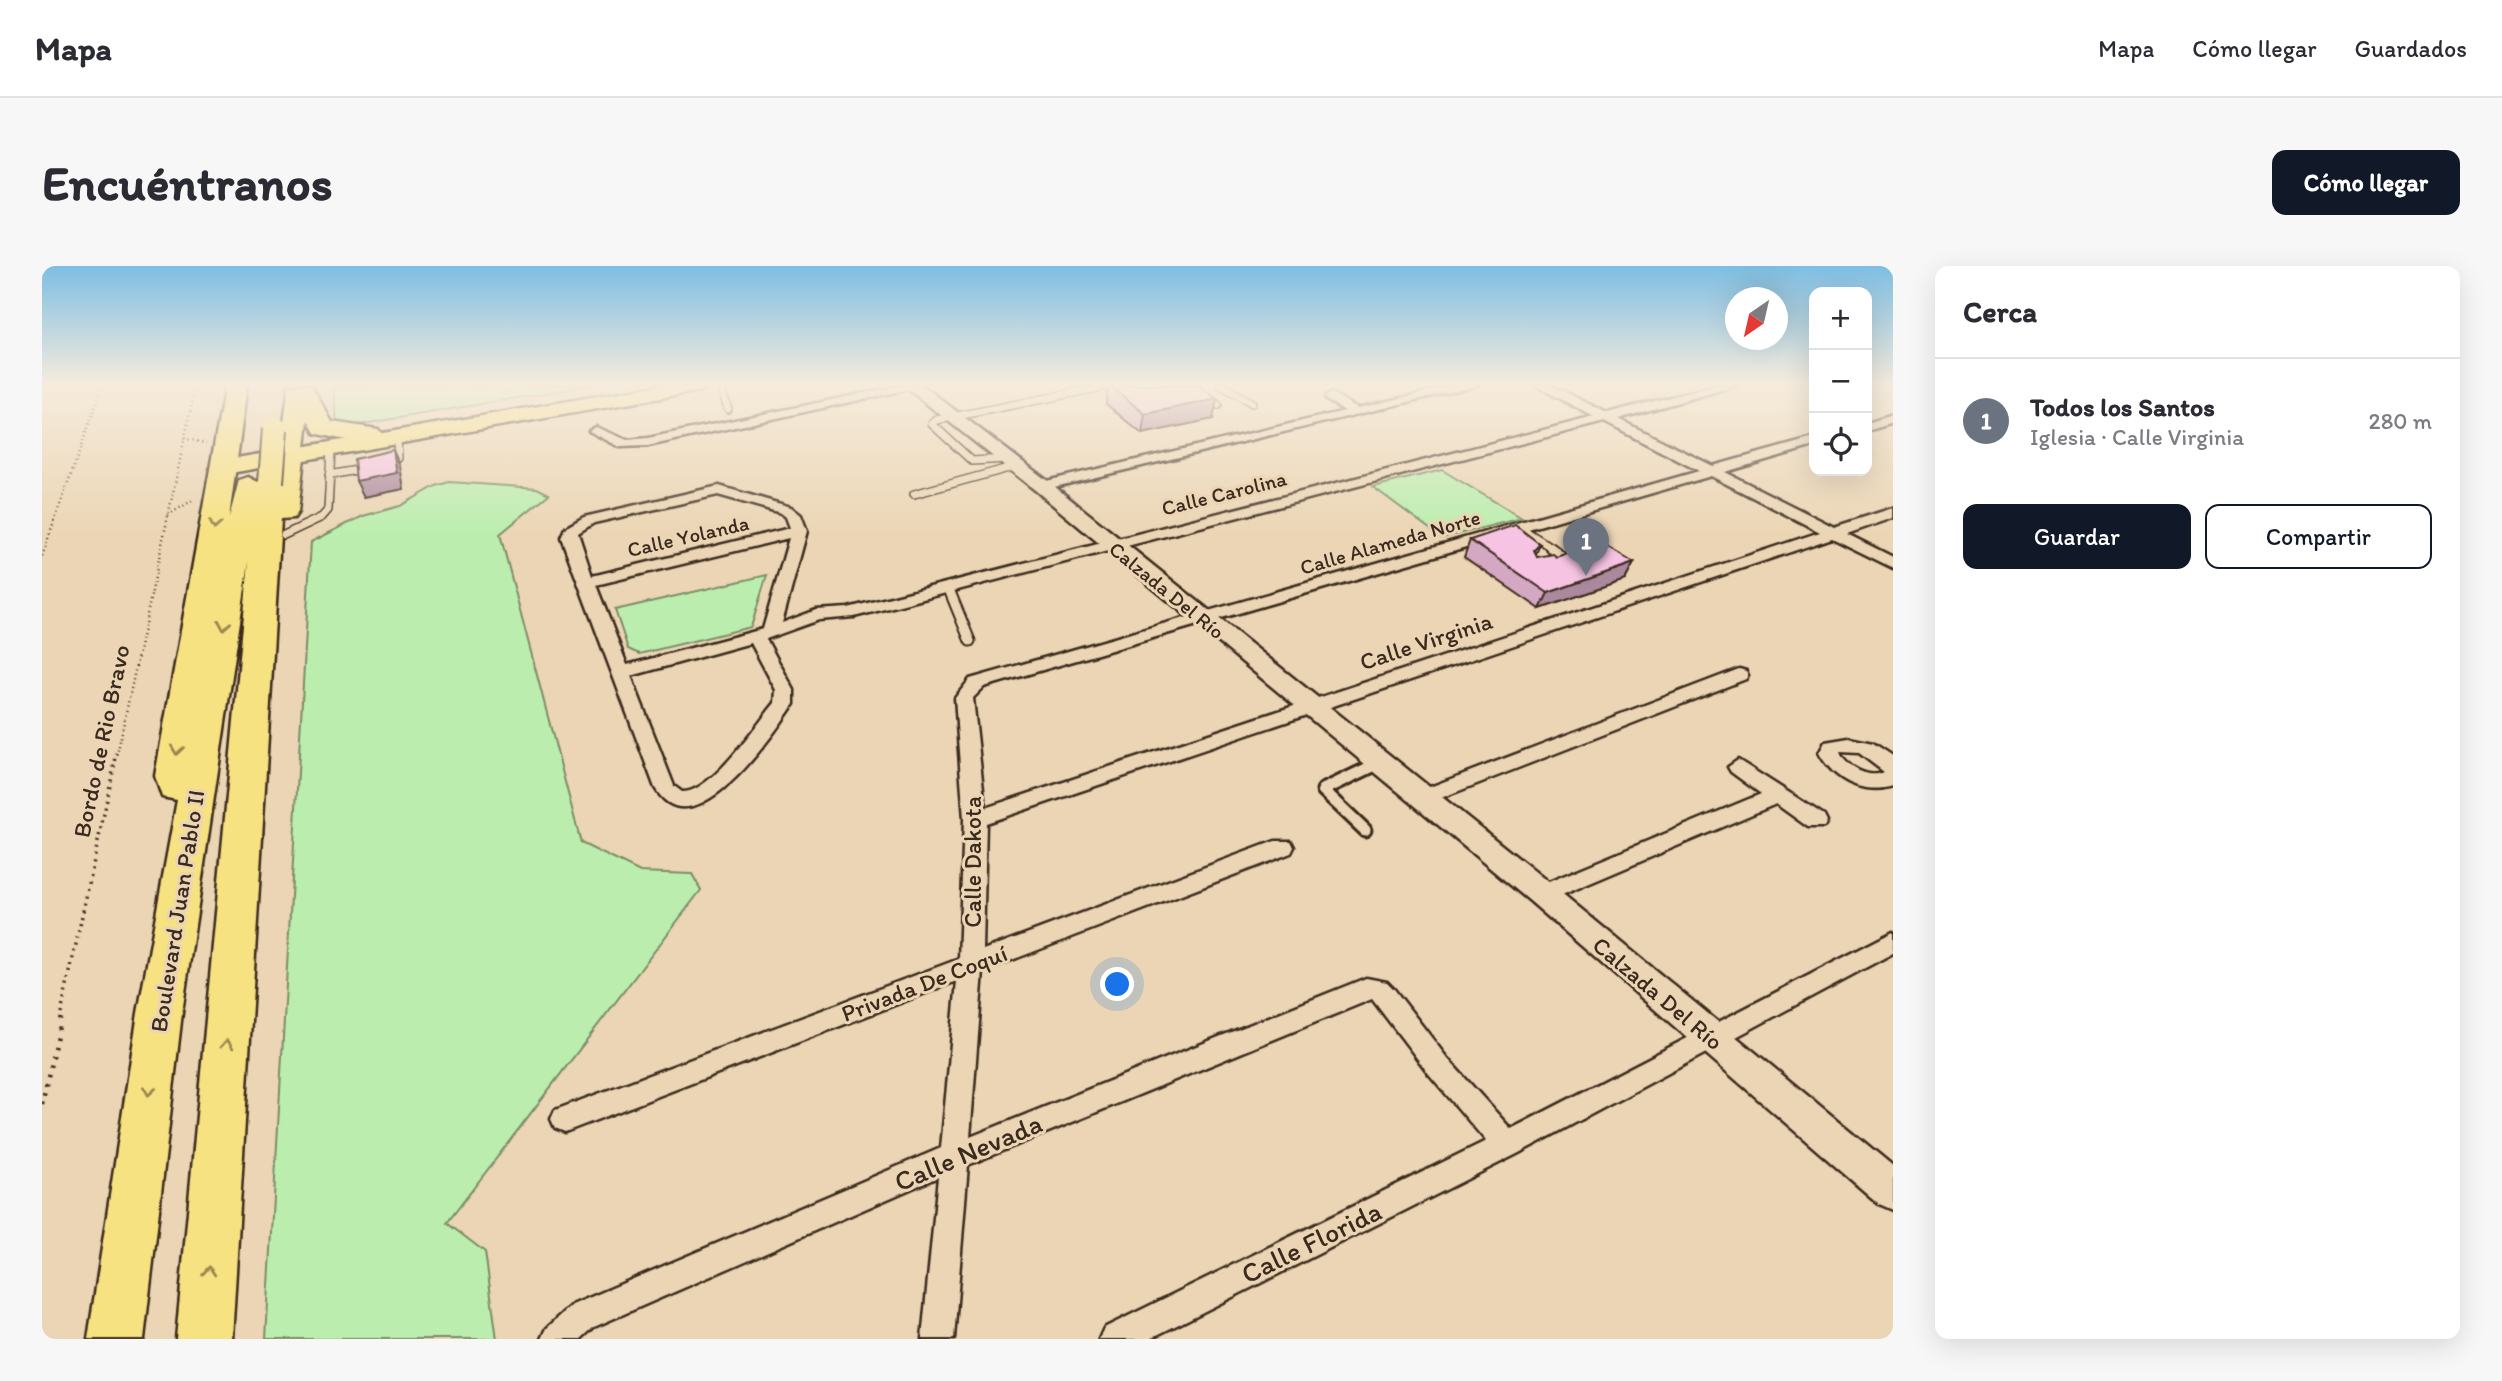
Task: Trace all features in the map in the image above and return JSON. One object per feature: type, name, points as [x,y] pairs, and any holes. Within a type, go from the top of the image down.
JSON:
[{"type":"highway","points":[[240,828],[275,678],[284,535],[253,435]]},
{"type":"highway","points":[[259,435],[260,454]]},
{"type":"highway","points":[[184,865],[173,776],[260,454],[271,435]]},
{"type":"highway","name":"Boulevard Juan Pablo II","points":[[204,1339],[234,958],[251,684],[260,454]]},
{"type":"highway","name":"Boulevard Juan Pablo II","points":[[116,1339],[160,1013],[184,865],[210,709],[260,454]]},
{"type":"main road","points":[[260,454],[364,435]]},
{"type":"main road","points":[[260,454],[331,450],[414,435]]},
{"type":"street","points":[[605,435],[625,444],[681,435]]},
{"type":"street","name":"Calzada Del Río","points":[[976,435],[1042,486],[1421,798],[1542,894],[1893,1191]]},
{"type":"street","points":[[1042,486],[1254,435]]},
{"type":"street","name":"Calle Carolina","points":[[621,673],[771,632],[817,629],[835,623],[848,613],[1539,435]]},
{"type":"street","points":[[1640,435],[1893,563]]},
{"type":"street","name":"Calle Alameda Norte","points":[[977,683],[1809,443]]},
{"type":"street","points":[[722,490],[786,510],[793,514],[799,531],[771,632],[785,690],[784,704],[710,790],[692,799],[677,799],[667,792],[569,537],[571,531],[593,519],[722,490]]},
{"type":"street","name":"Calle Virginia","points":[[975,819],[1310,705],[1893,513]]},
{"type":"street","name":"Calle Yolanda","points":[[586,582],[799,531]]},
{"type":"street","points":[[1421,798],[1739,676]]},
{"type":"street","name":"Calle Dakota","points":[[938,1339],[971,965],[975,819],[964,698],[977,683]]},
{"type":"street","points":[[1893,769],[1886,752],[1840,744],[1832,747],[1829,753],[1841,769],[1863,780],[1884,782],[1893,776]]},
{"type":"street","points":[[1738,768],[1816,821]]},
{"type":"street","points":[[1542,894],[1778,795]]},
{"type":"street","name":"Privada De Coquí","points":[[565,1119],[1283,847]]},
{"type":"street","name":"Calle Florida","points":[[1117,1338],[1507,1145],[1893,942]]},
{"type":"street","name":"Calle Nevada","points":[[558,1339],[583,1316],[953,1157],[1356,991],[1374,988],[1385,996],[1438,1066],[1507,1145]]},
{"type":"lane","points":[[329,475],[395,462],[398,458],[397,438]]},
{"type":"lane","points":[[284,535],[326,513],[331,450]]},
{"type":"lane","points":[[914,494],[1012,463]]},
{"type":"lane","points":[[1519,527],[1560,553],[1562,557],[1542,564]]},
{"type":"lane","points":[[948,587],[970,641]]},
{"type":"lane","points":[[1366,830],[1323,790],[1379,763]]},
{"type":"path","points":[[42,556],[85,435]]},
{"type":"path","name":"Bordo de Rio Bravo","points":[[42,1104],[185,435]]},
{"type":"green space","points":[[1442,470],[1522,518],[1442,538],[1373,487]]},
{"type":"green space","points":[[449,482],[537,488],[549,494],[500,534],[581,843],[640,872],[692,874],[701,890],[447,1223],[485,1252],[497,1339],[266,1339],[311,542],[363,516],[400,506],[436,486]]},
{"type":"green space","points":[[767,575],[751,627],[639,654],[628,649],[615,610]]},
{"type":"building","points":[[393,450],[397,473],[356,481],[354,459]]},
{"type":"building","points":[[1515,525],[1540,544],[1534,550],[1537,557],[1553,554],[1557,557],[1597,541],[1634,563],[1548,593],[1470,540]]},
{"type":"place","name":"Todos los Santos","points":[[1586,576]]}]
